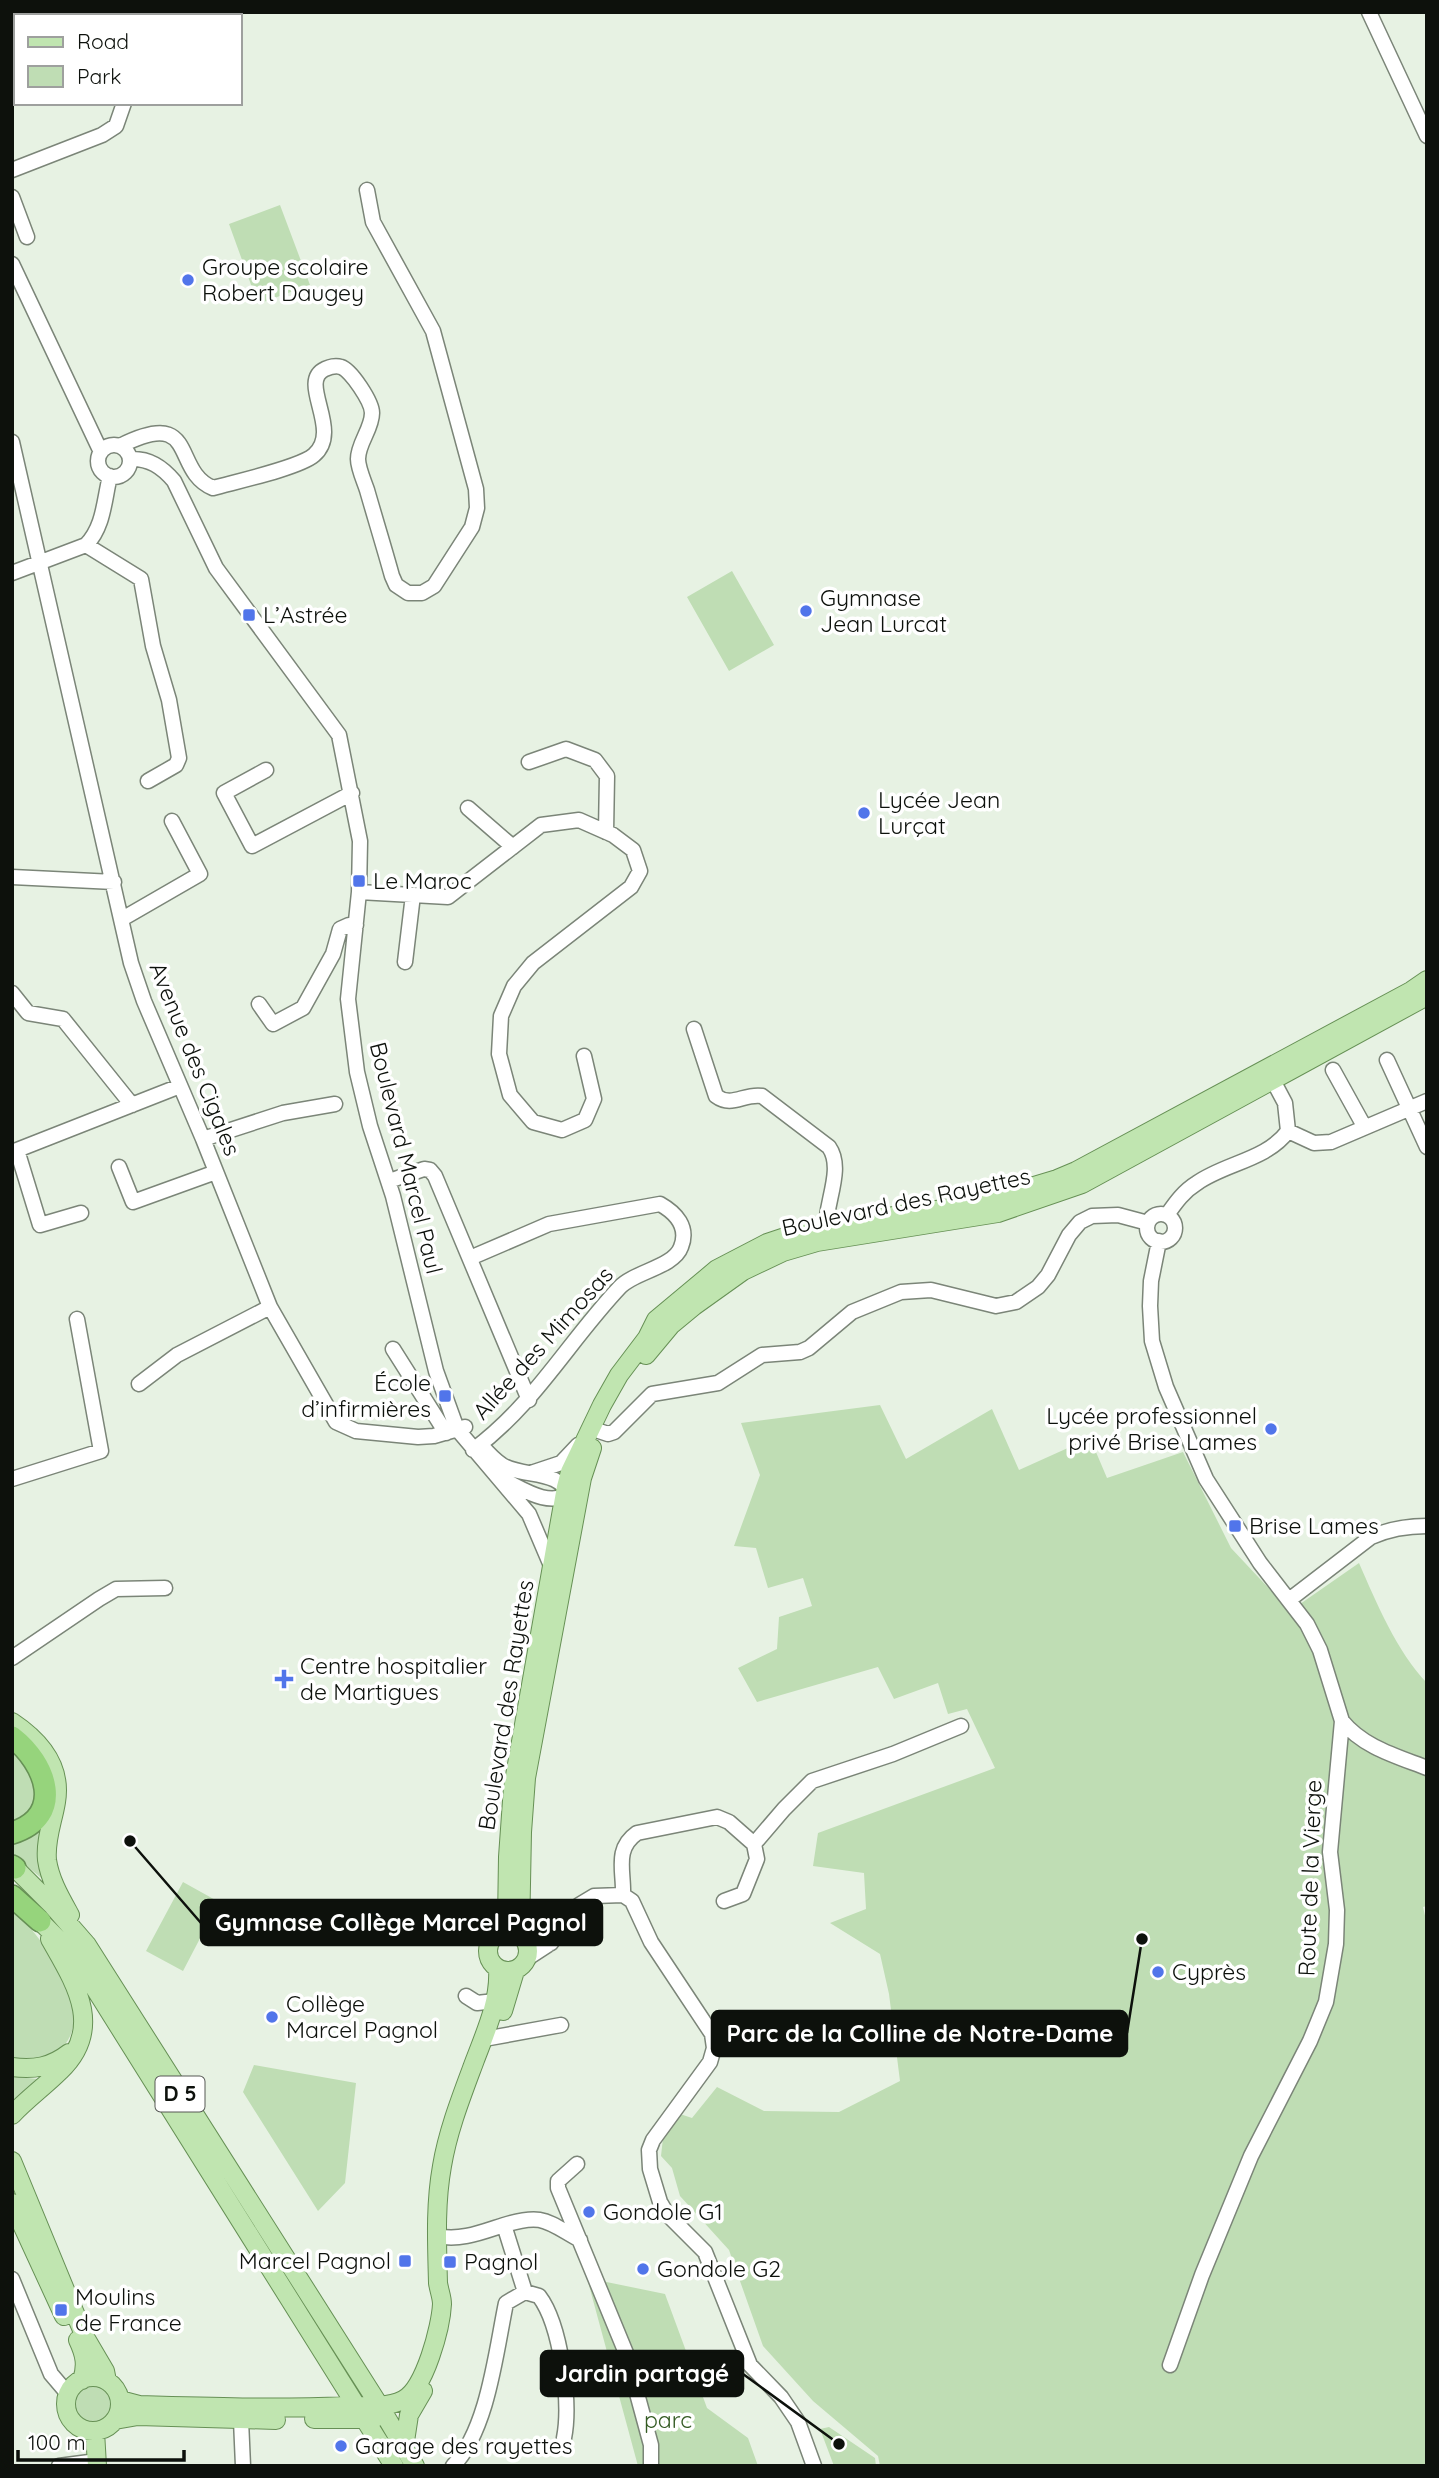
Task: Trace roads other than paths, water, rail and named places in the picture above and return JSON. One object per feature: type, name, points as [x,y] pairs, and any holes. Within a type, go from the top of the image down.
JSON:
[{"type":"highway","points":[[12,1737],[32,1754],[39,1765],[46,1789],[40,1812],[26,1826],[12,1833]]},
{"type":"highway","name":"D 5","points":[[12,1896],[40,1921]]},
{"type":"main road","name":"Boulevard des Rayettes","points":[[1270,1075],[1427,980]]},
{"type":"main road","name":"Boulevard des Rayettes","points":[[519,1941],[507,1921],[515,1858],[513,1787],[559,1564],[570,1491],[570,1472],[602,1405],[656,1320],[698,1283],[767,1243],[971,1205],[1057,1179],[1427,996]]},
{"type":"main road","name":"Boulevard des Rayettes","points":[[570,1491],[608,1411],[649,1351],[671,1325],[743,1271],[826,1233]]},
{"type":"main road","points":[[12,1722],[39,1744],[55,1773],[57,1793],[47,1842],[49,1868],[60,1897],[87,1945]]},
{"type":"main road","name":"D 5","points":[[13,1867],[53,1906],[87,1945],[329,2338],[394,2466]]},
{"type":"main road","points":[[12,2115],[61,2071],[78,2047],[85,2028],[83,2009],[71,1977],[40,1921]]},
{"type":"main road","name":"D 5","points":[[40,1921],[74,1955],[163,2099],[329,2338],[365,2412],[404,2448],[413,2466]]},
{"type":"main road","points":[[494,1937],[519,1941],[521,1967],[506,1970],[490,1959],[489,1947],[494,1937]]},
{"type":"main road","points":[[490,2038],[499,1983],[506,1970]]},
{"type":"main road","points":[[404,2448],[409,2416],[431,2370],[450,2294],[437,2205],[443,2158],[449,2136],[490,2038],[506,1970]]},
{"type":"main road","points":[[12,2067],[32,2069],[46,2066],[78,2047]]},
{"type":"main road","points":[[163,2099],[182,2112],[365,2412],[413,2466]]},
{"type":"main road","points":[[12,2161],[85,2337],[105,2371],[107,2381]]},
{"type":"main road","points":[[12,2203],[83,2351],[86,2369],[82,2380],[68,2394],[68,2412],[78,2427],[95,2431],[110,2426],[120,2407],[116,2389],[107,2381],[95,2378],[82,2380]]},
{"type":"main road","points":[[329,2338],[361,2364],[377,2388],[386,2391],[398,2390],[408,2384],[420,2367],[433,2321],[443,2237]]},
{"type":"main road","points":[[115,2420],[138,2416],[244,2428],[365,2412],[405,2399],[419,2383],[438,2329],[442,2302],[438,2287]]},
{"type":"main road","points":[[120,2400],[139,2405],[365,2412],[409,2416]]},
{"type":"main road","points":[[95,2431],[97,2463]]},
{"type":"street","points":[[1369,12],[1427,136]]},
{"type":"street","points":[[12,170],[102,135],[116,126],[123,105]]},
{"type":"street","points":[[120,446],[125,449],[130,459],[125,472],[117,477],[110,477],[100,468],[101,452],[106,447],[120,446],[154,432],[171,437],[184,449],[200,480],[213,488],[299,463],[316,453],[324,436],[325,424],[314,387],[319,372],[334,366],[342,367],[348,371],[373,410],[358,460],[396,585],[408,593],[422,593],[434,586],[472,527],[477,508],[476,489],[433,331],[373,222],[367,190]]},
{"type":"street","points":[[12,197],[27,237]]},
{"type":"street","points":[[12,264],[101,452]]},
{"type":"street","name":"Avenue des Cigales","points":[[12,442],[131,963],[144,1001],[270,1307],[336,1422],[356,1431],[400,1436],[434,1436],[456,1429]]},
{"type":"street","name":"Boulevard Marcel Paul","points":[[130,459],[139,458],[153,463],[164,469],[174,481],[216,568],[339,735],[360,841],[359,892],[348,999],[360,1086],[388,1181],[424,1328],[456,1429],[477,1448],[503,1465],[557,1480],[570,1491],[556,1499],[540,1496],[498,1477]]},
{"type":"street","points":[[12,573],[86,545],[99,526],[110,477]]},
{"type":"street","points":[[86,545],[141,579],[153,646],[170,700],[179,758],[176,765],[148,782]]},
{"type":"street","points":[[529,762],[566,748],[595,760],[607,776],[606,832]]},
{"type":"street","points":[[266,770],[225,793],[252,846],[352,793]]},
{"type":"street","points":[[468,808],[513,847]]},
{"type":"street","points":[[359,892],[448,897],[541,825],[579,820],[606,832],[633,850],[640,871],[631,887],[534,963],[514,986],[501,1016],[499,1054],[510,1095],[533,1122],[562,1130],[584,1120],[594,1098],[584,1056]]},
{"type":"street","points":[[122,919],[200,874],[172,821]]},
{"type":"street","points":[[12,877],[114,882]]},
{"type":"street","points":[[405,962],[413,895]]},
{"type":"street","points":[[259,1003],[273,1024],[303,1008],[333,954],[340,929],[356,925]]},
{"type":"street","points":[[12,993],[28,1013],[63,1019],[132,1105]]},
{"type":"street","points":[[694,1029],[716,1096],[723,1102],[733,1102],[753,1094],[762,1096],[829,1147],[834,1154],[836,1173],[828,1201],[826,1233]]},
{"type":"street","points":[[1387,1060],[1427,1147]]},
{"type":"street","points":[[1334,1070],[1364,1126]]},
{"type":"street","points":[[1270,1075],[1285,1103],[1288,1131]]},
{"type":"street","points":[[81,1213],[40,1225],[15,1151],[180,1086]]},
{"type":"street","points":[[1288,1131],[1314,1143],[1340,1139],[1364,1126],[1427,1101]]},
{"type":"street","points":[[203,1139],[282,1113],[335,1104]]},
{"type":"street","points":[[1167,1215],[1180,1197],[1199,1181],[1272,1147],[1288,1131]]},
{"type":"street","points":[[119,1167],[133,1202],[216,1172]]},
{"type":"street","points":[[388,1181],[424,1169],[430,1170],[435,1176],[529,1400]]},
{"type":"street","name":"Allée des Mimosas","points":[[470,1258],[548,1224],[660,1204],[674,1212],[683,1228],[681,1248],[672,1259],[625,1282],[594,1315],[529,1400],[477,1448]]},
{"type":"street","points":[[599,1431],[608,1434],[614,1432],[652,1394],[718,1382],[762,1355],[800,1352],[809,1348],[852,1312],[901,1292],[931,1290],[996,1306],[1016,1302],[1043,1281],[1069,1235],[1080,1222],[1092,1216],[1118,1214],[1148,1223]]},
{"type":"street","points":[[1167,1215],[1173,1220],[1174,1233],[1170,1239],[1159,1241],[1150,1235],[1148,1223],[1154,1216],[1167,1215]]},
{"type":"street","name":"Route de la Vierge","points":[[1159,1241],[1151,1281],[1150,1306],[1152,1341],[1166,1387],[1206,1479],[1255,1556],[1307,1624],[1320,1650],[1342,1721],[1330,1852],[1337,1910],[1336,1944],[1326,2002],[1310,2041],[1251,2156],[1202,2275],[1170,2365]]},
{"type":"street","points":[[139,1384],[177,1355],[270,1307]]},
{"type":"street","points":[[12,1479],[101,1451],[77,1319]]},
{"type":"street","points":[[528,1473],[561,1462],[577,1448],[608,1382],[656,1320]]},
{"type":"street","points":[[393,1349],[456,1429]]},
{"type":"street","name":"Boulevard Marcel Paul","points":[[477,1448],[529,1514],[559,1564]]},
{"type":"street","points":[[1289,1600],[1371,1537],[1396,1529],[1427,1526]]},
{"type":"street","points":[[12,1658],[116,1589],[165,1588]]},
{"type":"street","points":[[1342,1721],[1353,1734],[1367,1744],[1427,1768]]},
{"type":"street","points":[[754,1844],[812,1781],[893,1754],[961,1726]]},
{"type":"street","points":[[623,1895],[622,1851],[627,1840],[637,1833],[717,1817],[729,1822],[754,1844],[757,1859],[743,1894],[724,1900]]},
{"type":"street","points":[[519,1941],[551,1943],[579,1905],[594,1896],[623,1895],[632,1901],[651,1942],[712,2034],[714,2048],[710,2062],[653,2140],[649,2150],[650,2169],[660,2202],[667,2214],[705,2252],[750,2365],[781,2397],[798,2422],[814,2466]]},
{"type":"street","points":[[466,1996],[477,2003],[495,2001]]},
{"type":"street","points":[[490,2038],[561,2025]]},
{"type":"street","points":[[577,2164],[558,2181],[558,2188],[626,2353],[651,2445],[651,2466]]},
{"type":"street","points":[[443,2237],[466,2237],[534,2217],[580,2240]]},
{"type":"street","points":[[504,2225],[525,2292]]},
{"type":"street","points":[[12,2279],[51,2374],[68,2394]]},
{"type":"street","points":[[453,2466],[473,2440],[482,2414],[506,2303],[525,2292],[540,2296],[549,2313],[567,2392],[564,2438]]},
{"type":"street","points":[[243,2466],[244,2428]]},
{"type":"street","points":[[59,2466],[97,2463]]},
{"type":"place","name":"Groupe scolaire Robert Daugey","points":[[188,280]]},
{"type":"place","name":"Gymnase Jean Lurcat","points":[[806,611]]},
{"type":"place","name":"L’Astrée","points":[[249,615]]},
{"type":"place","name":"Lycée Jean Lurçat","points":[[864,813]]},
{"type":"place","name":"Le Maroc","points":[[359,881]]},
{"type":"place","name":"École d’infirmières","points":[[445,1396]]},
{"type":"place","name":"Lycée professionnel privé Brise Lames","points":[[1271,1429]]},
{"type":"place","name":"Brise Lames","points":[[1235,1526]]},
{"type":"place","name":"Centre hospitalier de Martigues","points":[[284,1679]]},
{"type":"place","name":"Gymnase Collège Marcel Pagnol","points":[[130,1841]]},
{"type":"place","name":"Parc de la Colline de Notre-Dame","points":[[1142,1939]]},
{"type":"place","name":"Cyprès","points":[[1158,1972]]},
{"type":"place","name":"Collège Marcel Pagnol","points":[[272,2017]]},
{"type":"place","name":"Gondole G1","points":[[589,2212]]},
{"type":"place","name":"Marcel Pagnol","points":[[405,2261]]},
{"type":"place","name":"Pagnol","points":[[450,2262]]},
{"type":"place","name":"Gondole G2","points":[[643,2269]]},
{"type":"place","name":"Moulins de France","points":[[61,2310]]},
{"type":"place","name":"Jardin partagé","points":[[839,2444]]},
{"type":"place","name":"Garage des rayettes","points":[[341,2446]]},
{"type":"park label","name":"parc","points":[[668,2420]]}]
